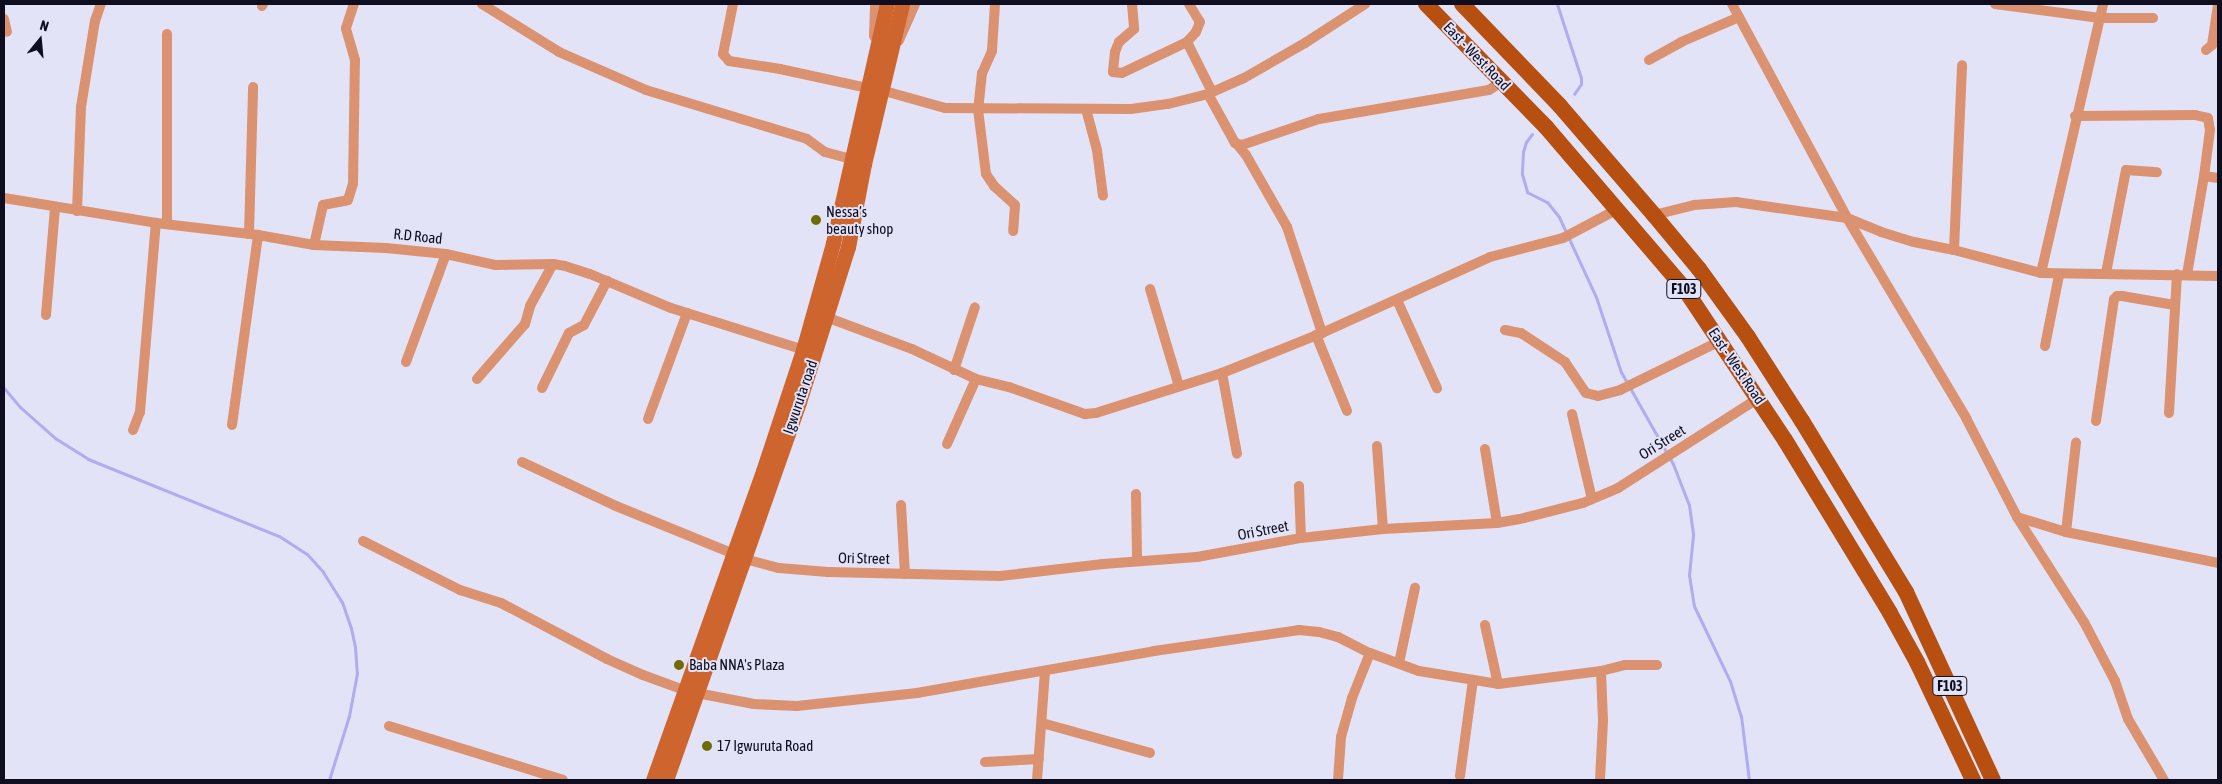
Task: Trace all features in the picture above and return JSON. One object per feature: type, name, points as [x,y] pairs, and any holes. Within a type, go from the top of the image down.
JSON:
[{"type":"main road","name":"Igwuruta road","points":[[809,352],[826,317],[848,247],[874,89],[882,55],[888,4]]},
{"type":"main road","name":"Igwuruta road","points":[[882,55],[902,4]]},
{"type":"main road","name":"East - West Road","points":[[1426,4],[1503,81],[1684,288],[1759,398],[1890,613],[1917,662],[1973,780]]},
{"type":"main road","name":"East - West Road","points":[[1462,4],[1560,106],[1654,215],[1699,268],[1742,330],[1802,421],[1906,592],[1993,780]]},
{"type":"main road","name":"Igwuruta road","points":[[652,780],[690,691],[739,557],[809,352],[851,159],[874,89]]},
{"type":"main road","name":"Igwuruta road","points":[[666,780],[690,691]]},
{"type":"street","points":[[77,211],[81,107],[92,37],[101,4]]},
{"type":"street","points":[[314,246],[323,205],[326,203],[344,202],[351,197],[355,60],[346,28],[354,4]]},
{"type":"street","points":[[482,4],[559,52],[646,90],[807,140],[824,152],[851,159]]},
{"type":"street","points":[[732,4],[723,54],[729,61],[780,69],[874,89],[945,108],[1086,110],[1149,107],[1210,93],[1251,74],[1365,4]]},
{"type":"street","points":[[876,4],[882,55]]},
{"type":"street","points":[[882,55],[914,4]]},
{"type":"street","points":[[995,4],[992,51],[982,73],[978,109],[986,174],[994,186],[1015,205],[1013,231]]},
{"type":"street","points":[[1132,4],[1134,29],[1119,42],[1115,52],[1113,72],[1122,73],[1187,42],[1196,32],[1200,22],[1189,4]]},
{"type":"street","points":[[1732,4],[1847,218],[1966,418],[2017,517],[2084,622],[2115,681],[2128,719],[2164,780]]},
{"type":"street","points":[[1995,4],[2100,18],[2153,18]]},
{"type":"street","points":[[2041,273],[2075,116],[2102,4]]},
{"type":"street","points":[[2206,50],[2212,45],[2218,5]]},
{"type":"street","points":[[1648,60],[1681,42],[1739,17]]},
{"type":"street","points":[[4,19],[7,32]]},
{"type":"street","points":[[167,224],[168,34]]},
{"type":"street","points":[[1187,42],[1210,93],[1237,144],[1246,155],[1287,227],[1319,334],[1347,411]]},
{"type":"street","points":[[1954,250],[1962,65]]},
{"type":"street","points":[[1237,144],[1246,144],[1319,119],[1489,90],[1503,81]]},
{"type":"street","points":[[232,425],[254,234],[253,87]]},
{"type":"street","points":[[1086,110],[1097,150],[1103,196]]},
{"type":"street","points":[[2075,116],[2195,115],[2206,117],[2210,122],[2204,176],[2174,305],[2169,413]]},
{"type":"street","points":[[2106,273],[2126,170],[2157,172]]},
{"type":"street","points":[[2204,176],[2218,178]]},
{"type":"street","name":"R.D Road","points":[[4,198],[167,224],[254,234],[314,246],[386,248],[446,254],[495,266],[553,264],[590,274],[687,313],[809,352]]},
{"type":"street","points":[[1654,215],[1714,202],[1736,202],[1847,218],[1914,242],[1954,250],[2041,273],[2059,275],[2106,273],[2218,276]]},
{"type":"street","points":[[46,315],[55,207]]},
{"type":"street","points":[[826,317],[912,350],[976,379],[1008,387],[1085,414],[1096,413],[1222,373],[1319,334],[1499,254],[1563,238],[1616,210]]},
{"type":"street","points":[[133,430],[140,412],[156,222]]},
{"type":"street","points":[[406,362],[446,254]]},
{"type":"street","points":[[477,379],[525,324],[530,306],[553,264]]},
{"type":"street","points":[[2045,346],[2059,275]]},
{"type":"street","points":[[542,388],[569,333],[584,325],[607,281]]},
{"type":"street","points":[[1150,289],[1179,386]]},
{"type":"street","points":[[2096,421],[2114,299],[2117,296],[2122,296],[2174,305]]},
{"type":"street","points":[[1397,300],[1437,388]]},
{"type":"street","points":[[954,370],[975,307]]},
{"type":"street","points":[[648,419],[687,313]]},
{"type":"street","points":[[1506,330],[1521,334],[1565,362],[1586,393],[1592,396],[1620,390],[1720,341]]},
{"type":"street","points":[[1222,373],[1237,454]]},
{"type":"street","points":[[947,444],[976,379]]},
{"type":"street","name":"Ori Street","points":[[522,462],[616,506],[739,557],[779,568],[1000,576],[1137,561],[1197,557],[1302,538],[1383,529],[1520,520],[1618,488],[1759,398]]},
{"type":"street","points":[[1572,414],[1592,498]]},
{"type":"street","points":[[2066,532],[2076,443]]},
{"type":"street","points":[[1377,446],[1383,529]]},
{"type":"street","points":[[1485,450],[1496,523]]},
{"type":"street","points":[[1299,486],[1302,538]]},
{"type":"street","points":[[1136,494],[1137,561]]},
{"type":"street","points":[[901,504],[905,574]]},
{"type":"street","points":[[2017,517],[2066,532],[2218,563]]},
{"type":"street","points":[[363,542],[460,590],[501,603],[616,663],[690,691],[754,704],[797,706],[917,693],[1154,651],[1299,630],[1319,632],[1338,637],[1370,653],[1440,676],[1498,684],[1601,671],[1625,665],[1657,666]]},
{"type":"street","points":[[1399,663],[1415,588]]},
{"type":"street","points":[[1486,625],[1498,684]]},
{"type":"street","points":[[1338,780],[1341,737],[1352,698],[1370,653]]},
{"type":"street","points":[[1037,780],[1045,671]]},
{"type":"street","points":[[1600,780],[1603,721],[1601,671]]},
{"type":"street","points":[[1460,776],[1473,680]]},
{"type":"street","points":[[1042,723],[1150,753]]},
{"type":"street","points":[[389,726],[563,780]]},
{"type":"street","points":[[984,762],[1039,759]]},
{"type":"waterway","points":[[1557,4],[1581,78],[1581,84],[1574,94]]},
{"type":"waterway","points":[[1532,134],[1526,142],[1523,152],[1522,174],[1527,192],[1547,202],[1559,217],[1596,297],[1621,372],[1673,464],[1689,505],[1693,535],[1689,575],[1694,606],[1730,681],[1741,716],[1749,780]]},
{"type":"waterway","points":[[4,388],[20,407],[55,438],[88,459],[279,536],[307,554],[323,572],[342,602],[351,628],[357,673],[349,716],[329,780]]},
{"type":"place","name":"Nessa’s beauty shop","points":[[816,220]]},
{"type":"place","name":"Baba NNA's Plaza","points":[[679,665]]},
{"type":"place","name":"17 Igwuruta Road","points":[[707,746]]}]
